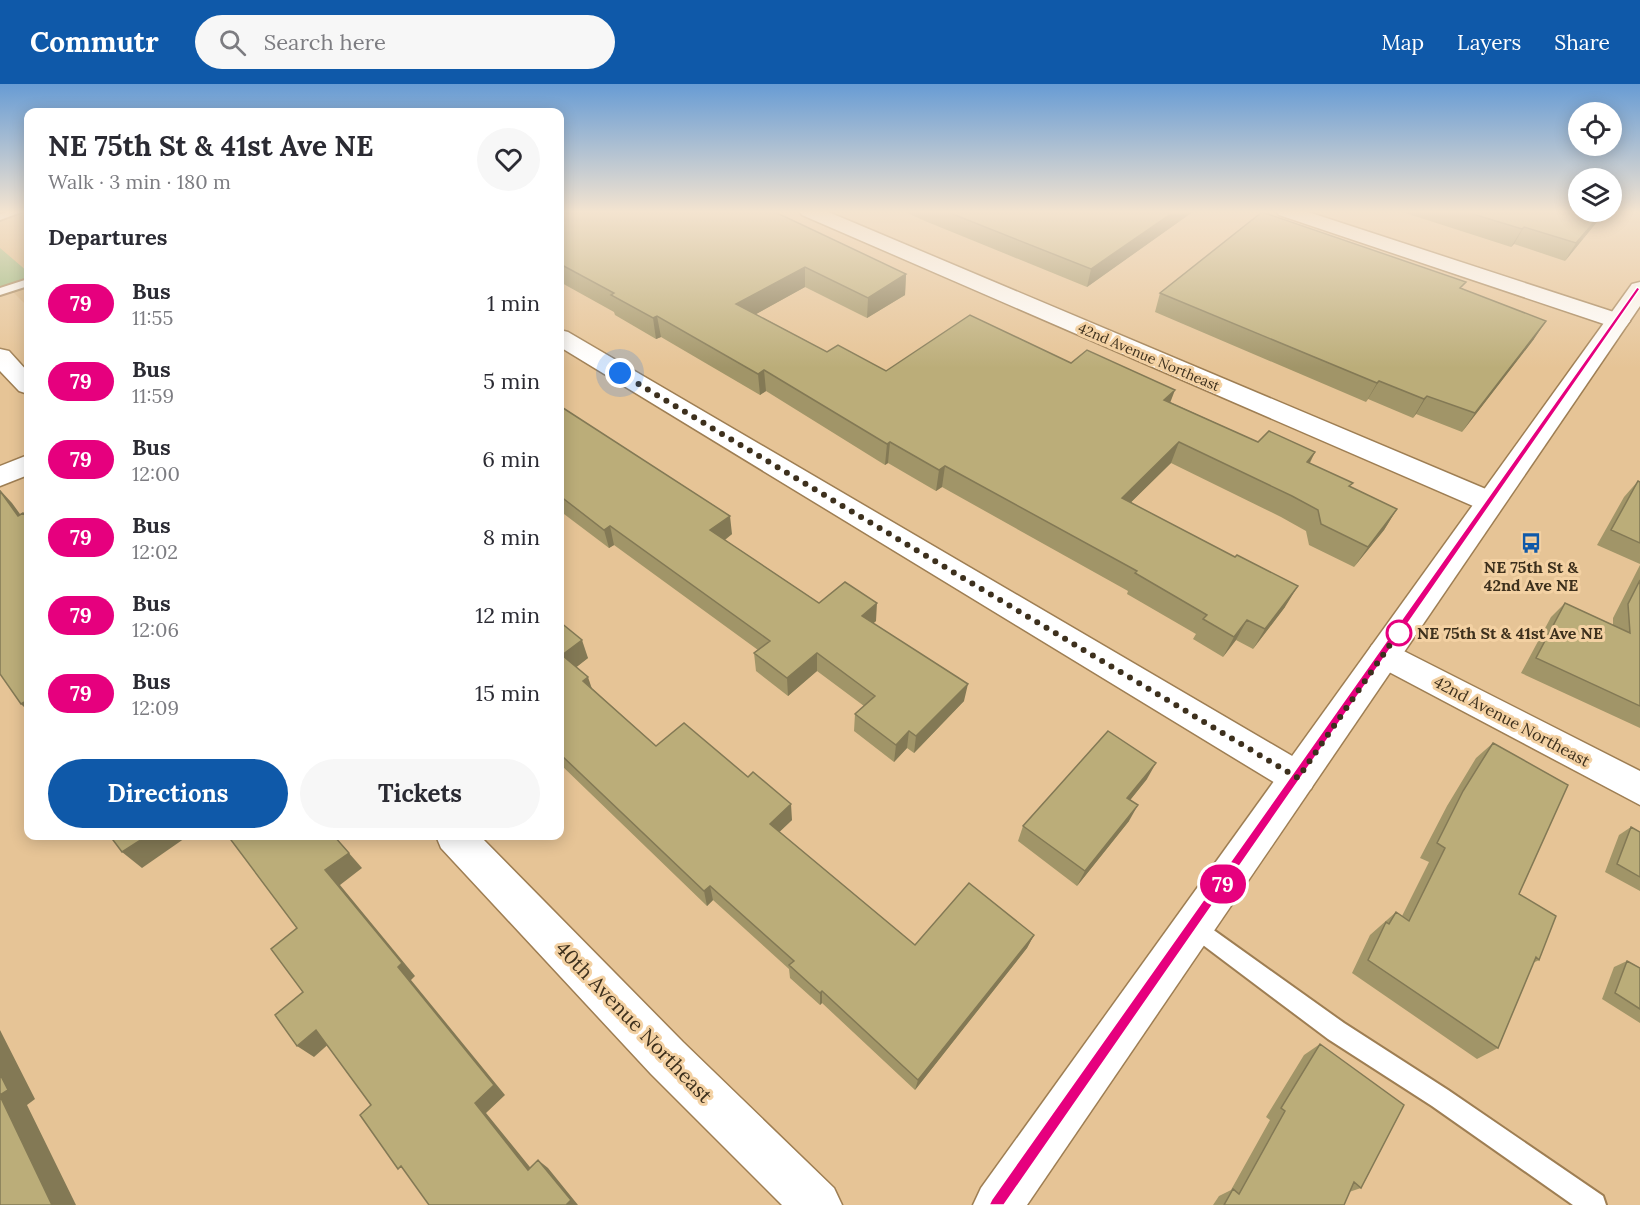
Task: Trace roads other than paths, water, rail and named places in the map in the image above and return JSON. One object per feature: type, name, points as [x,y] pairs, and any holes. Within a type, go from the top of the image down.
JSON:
[{"type":"street","name":"42nd Avenue Northeast","points":[[931,263],[1490,502]]},
{"type":"street","points":[[1444,263],[1618,321]]},
{"type":"street","points":[[998,1205],[1640,289]]},
{"type":"street","points":[[564,339],[1298,778]]},
{"type":"street","points":[[0,356],[24,382]]},
{"type":"street","points":[[0,477],[24,467]]},
{"type":"street","name":"42nd Avenue Northeast","points":[[1384,654],[1640,789]]},
{"type":"street","name":"40th Avenue Northeast","points":[[459,840],[667,1058],[817,1205]]},
{"type":"lane","points":[[0,292],[24,283]]},
{"type":"lane","points":[[1194,926],[1336,1031],[1440,1098],[1594,1205]]},
{"type":"place","name":"NE 75th St & 42nd Ave NE","points":[[1531,543]]},
{"type":"place","name":"NE 75th St & 41st Ave NE","points":[[1399,633]]}]
